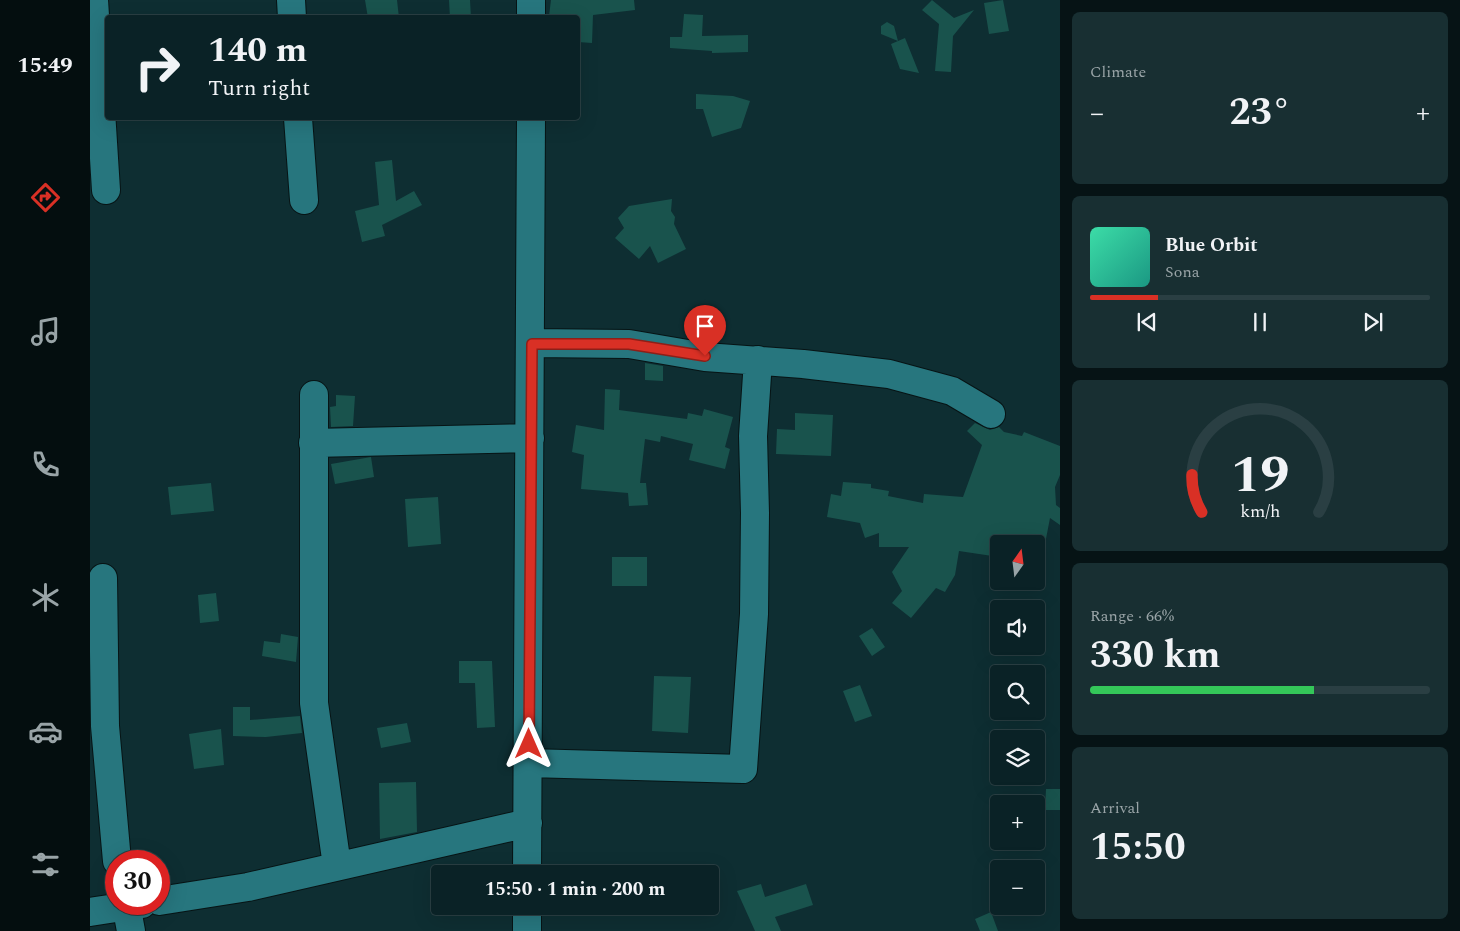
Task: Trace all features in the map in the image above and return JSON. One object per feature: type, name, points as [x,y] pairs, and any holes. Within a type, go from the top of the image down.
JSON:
[{"type":"street","points":[[94,0],[106,190]]},
{"type":"street","points":[[290,0],[292,15]]},
{"type":"street","points":[[531,0],[531,15]]},
{"type":"street","points":[[298,120],[304,200]]},
{"type":"street","points":[[528,865],[532,344],[531,120]]},
{"type":"street","points":[[532,344],[629,344],[705,356],[889,374],[952,391],[991,414]]},
{"type":"street","points":[[529,763],[743,769],[754,614],[755,514],[753,436],[758,360]]},
{"type":"street","points":[[314,395],[314,704],[336,866]]},
{"type":"street","points":[[313,443],[530,438]]},
{"type":"street","points":[[103,578],[106,726],[116,850]]},
{"type":"street","points":[[170,899],[248,887],[336,866],[400,854],[528,823]]},
{"type":"street","points":[[90,912],[105,912]]},
{"type":"street","points":[[527,915],[527,931]]},
{"type":"building","points":[[365,0],[397,0],[399,15],[368,15]]},
{"type":"building","points":[[449,0],[470,0],[471,15],[450,15]]},
{"type":"building","points":[[551,0],[634,0],[635,10],[593,15],[592,43],[580,42],[580,15],[549,15]]},
{"type":"building","points":[[932,0],[954,18],[974,10],[953,36],[951,72],[935,71],[939,24],[922,10]]},
{"type":"building","points":[[1003,0],[1009,31],[989,34],[984,3]]},
{"type":"building","points":[[684,14],[703,15],[702,36],[748,35],[748,52],[712,53],[712,51],[670,48],[670,37],[682,37]]},
{"type":"building","points":[[887,22],[894,26],[898,41],[881,34],[881,26]]},
{"type":"building","points":[[905,38],[919,73],[900,69],[891,44]]},
{"type":"building","points":[[696,94],[733,96],[750,101],[741,128],[712,137],[703,109],[696,109]]},
{"type":"building","points":[[392,160],[396,201],[414,191],[422,205],[382,225],[385,236],[362,242],[355,211],[379,205],[375,162]]},
{"type":"building","points":[[672,199],[671,211],[675,217],[674,224],[686,249],[658,263],[650,246],[639,259],[615,238],[624,228],[618,218],[629,206]]},
{"type":"building","points":[[645,363],[663,366],[663,381],[645,380]]},
{"type":"building","points":[[605,389],[620,390],[619,410],[687,419],[688,413],[702,416],[704,409],[733,417],[725,447],[730,449],[725,469],[689,460],[693,444],[661,436],[660,442],[645,439],[640,483],[646,483],[648,505],[629,506],[628,493],[581,489],[584,455],[572,452],[576,425],[604,430]]},
{"type":"building","points":[[336,395],[355,396],[353,426],[331,427],[330,407],[336,406]]},
{"type":"building","points":[[795,413],[833,415],[831,456],[776,454],[777,429],[795,430]]},
{"type":"building","points":[[975,423],[990,430],[999,427],[1004,432],[1022,436],[1024,432],[1060,446],[1060,475],[1055,487],[1056,505],[1060,508],[1060,525],[1050,518],[1045,544],[1045,535],[990,535],[990,556],[959,551],[955,575],[945,592],[936,588],[911,618],[892,603],[902,591],[892,572],[909,547],[879,547],[879,533],[865,538],[860,523],[827,517],[831,494],[841,496],[843,482],[871,484],[871,488],[889,491],[888,496],[923,503],[924,494],[963,497],[982,445],[967,431]]},
{"type":"building","points":[[371,457],[374,477],[335,484],[331,464]]},
{"type":"building","points":[[211,483],[214,511],[171,515],[168,487]]},
{"type":"building","points":[[438,497],[441,544],[408,547],[405,499]]},
{"type":"building","points":[[612,557],[647,557],[647,586],[612,586]]},
{"type":"building","points":[[216,593],[219,621],[200,623],[198,595]]},
{"type":"building","points":[[872,628],[885,647],[872,656],[859,636]]},
{"type":"building","points":[[281,634],[298,637],[296,662],[262,656],[264,641],[280,643]]},
{"type":"building","points":[[459,661],[492,661],[495,727],[477,728],[475,683],[459,683]]},
{"type":"building","points":[[654,676],[691,677],[688,733],[652,731]]},
{"type":"building","points":[[860,685],[872,716],[855,722],[843,691]]},
{"type":"building","points":[[233,707],[250,707],[250,720],[300,716],[302,733],[266,737],[233,736]]},
{"type":"building","points":[[407,723],[411,742],[381,748],[377,728]]},
{"type":"building","points":[[221,729],[224,765],[194,769],[189,734]]},
{"type":"building","points":[[416,782],[417,832],[380,839],[379,783]]},
{"type":"building","points":[[1046,789],[1060,789],[1060,810],[1045,810]]},
{"type":"building","points":[[761,884],[765,897],[806,884],[813,905],[775,917],[781,931],[755,931],[737,891]]},
{"type":"building","points":[[990,912],[998,931],[980,931],[975,919]]},
{"type":"route","points":[[529,744],[529,534],[532,344],[629,344],[705,356]]}]
